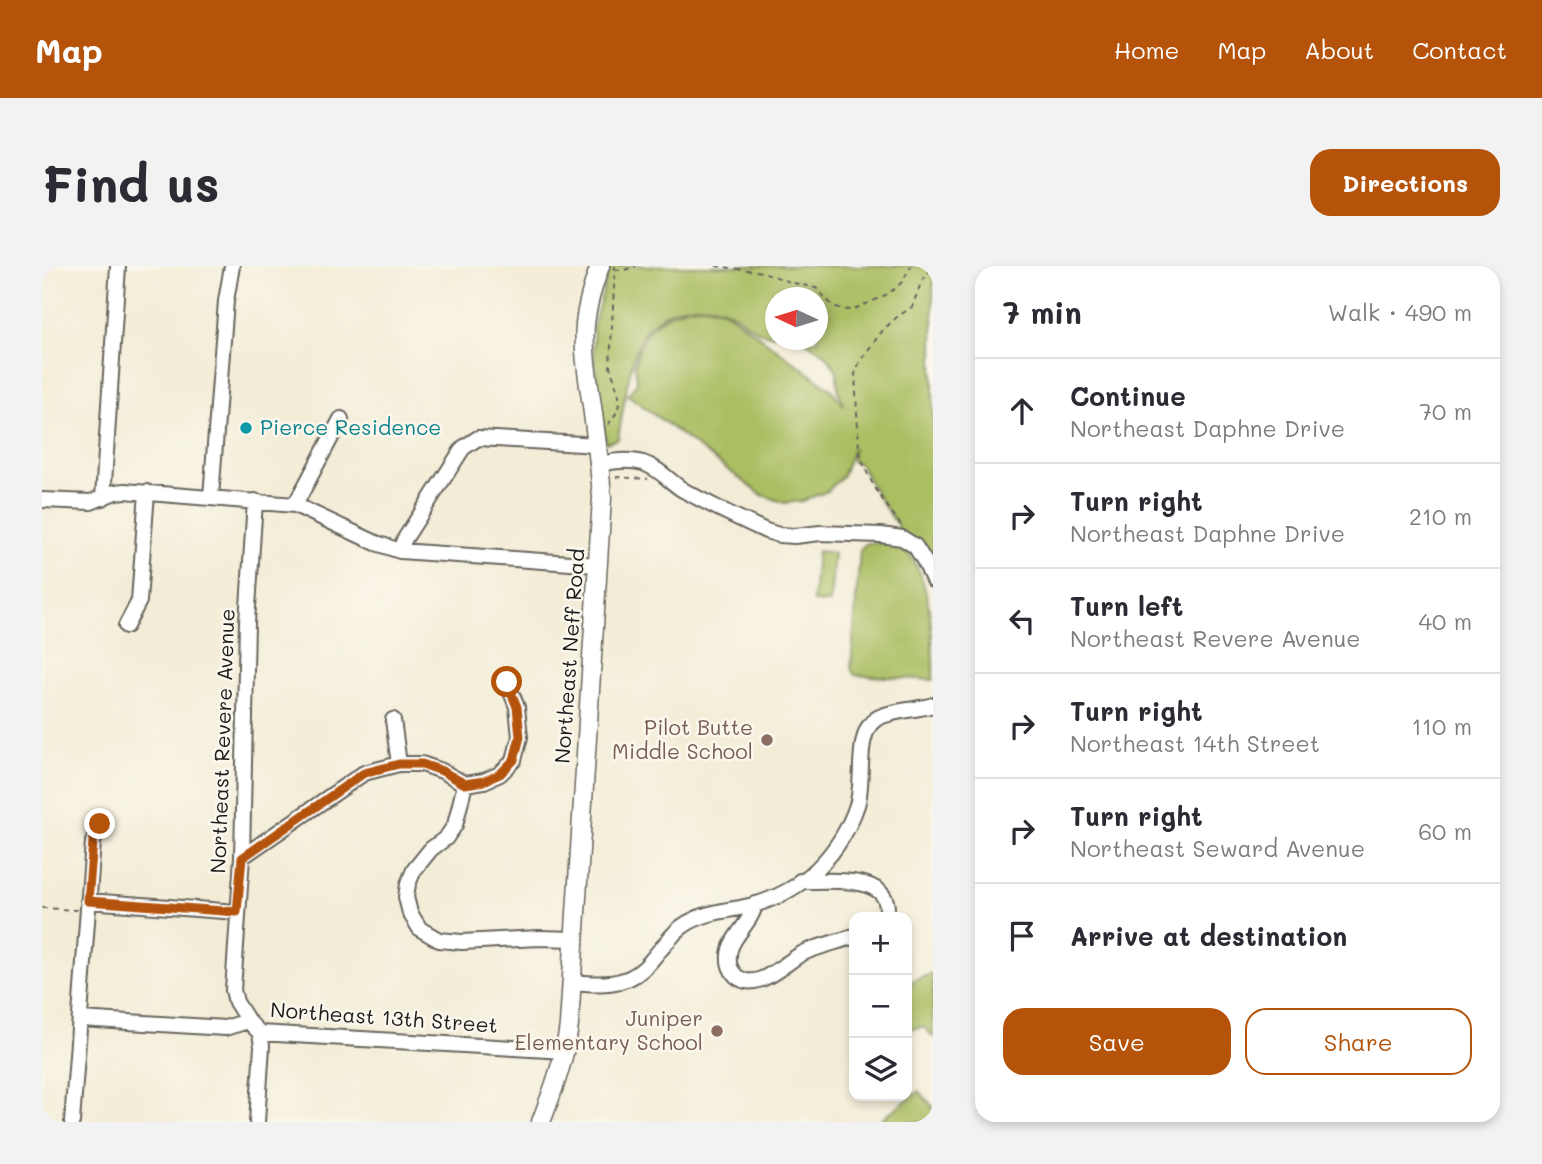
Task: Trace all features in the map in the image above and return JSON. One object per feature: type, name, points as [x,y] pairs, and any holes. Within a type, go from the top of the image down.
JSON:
[{"type":"main road","name":"Northeast Neff Road","points":[[541,1122],[557,1080],[569,1025],[599,565],[602,498],[598,445],[585,359],[585,321],[589,298],[610,267]]},
{"type":"street","points":[[103,498],[118,266]]},
{"type":"street","points":[[211,497],[226,301],[232,266]]},
{"type":"street","points":[[295,505],[341,419]]},
{"type":"street","points":[[400,551],[404,540],[463,448],[478,438],[598,445]]},
{"type":"street","points":[[600,464],[642,462],[686,491],[755,526],[779,535],[820,533],[902,538],[915,546],[933,580]]},
{"type":"street","points":[[42,500],[91,502],[115,492],[125,491],[295,505],[376,543],[400,551],[599,565]]},
{"type":"street","points":[[126,626],[139,601],[147,492]]},
{"type":"street","name":"Northeast Revere Avenue","points":[[248,1021],[236,1002],[233,990],[242,858],[247,622],[255,501]]},
{"type":"street","points":[[242,858],[364,773],[399,764],[422,764],[465,784],[484,781],[500,774],[514,760],[520,737],[517,707],[507,682]]},
{"type":"street","points":[[572,982],[603,984],[620,981],[641,971],[681,927],[703,915],[755,904],[781,895],[816,870],[844,836],[858,803],[867,728],[883,715],[933,705]]},
{"type":"street","points":[[393,720],[399,764]]},
{"type":"street","points":[[465,784],[455,825],[446,838],[431,849],[414,870],[408,884],[406,897],[410,913],[420,929],[439,940],[462,942],[575,939]]},
{"type":"street","points":[[72,1122],[93,842],[100,824]]},
{"type":"street","points":[[800,881],[867,883],[877,889],[884,898],[887,912]]},
{"type":"street","points":[[88,901],[237,912]]},
{"type":"street","points":[[755,904],[754,912],[730,949],[728,959],[737,977],[750,982],[768,977],[803,954],[849,938]]},
{"type":"street","name":"Northeast 13th Street","points":[[80,1019],[225,1028],[248,1021],[260,1033],[565,1051]]},
{"type":"street","points":[[257,1122],[262,1046],[260,1033]]},
{"type":"path","points":[[607,428],[620,404],[610,366],[610,267],[625,270],[636,266]]},
{"type":"path","points":[[716,266],[763,272],[816,288],[833,306],[846,310],[873,301],[893,290],[902,282],[911,266]]},
{"type":"path","points":[[905,531],[880,496],[861,459],[855,374],[860,361],[883,330],[912,307],[921,283],[933,267]]},
{"type":"path","points":[[42,908],[75,911],[88,901]]},
{"type":"green space","points":[[610,266],[933,266],[933,562],[919,545],[899,533],[897,525],[860,464],[852,461],[853,448],[843,475],[828,491],[802,501],[785,503],[762,495],[628,395],[637,382],[635,365],[647,332],[670,314],[688,307],[705,306],[725,311],[765,341],[765,350],[778,350],[832,390],[844,406],[838,390],[837,371],[825,354],[819,350],[828,350],[828,287],[765,287],[765,333],[731,312],[710,306],[701,305],[687,306],[659,318],[640,340],[628,382],[618,439],[606,443],[594,360],[593,327]]},
{"type":"green space","points":[[866,543],[893,544],[906,552],[916,565],[928,603],[933,680],[855,675],[851,669],[860,550]]},
{"type":"green space","points":[[817,551],[834,553],[830,603],[813,602]]},
{"type":"green space","points":[[933,973],[933,1037],[924,1027],[912,1029],[912,981]]},
{"type":"green space","points":[[919,1091],[933,1107],[933,1122],[877,1122],[905,1101],[912,1101],[912,1096]]},
{"type":"place","name":"Pierce Residence","points":[[246,428]]},
{"type":"place","name":"Pilot Butte Middle School","points":[[767,740]]},
{"type":"place","name":"Juniper Elementary School","points":[[717,1031]]},
{"type":"route","points":[[100,824],[93,842],[88,901],[237,912],[242,858],[364,773],[399,764],[422,764],[465,784],[484,781],[500,774],[514,760],[520,737],[517,707],[507,682]]}]
